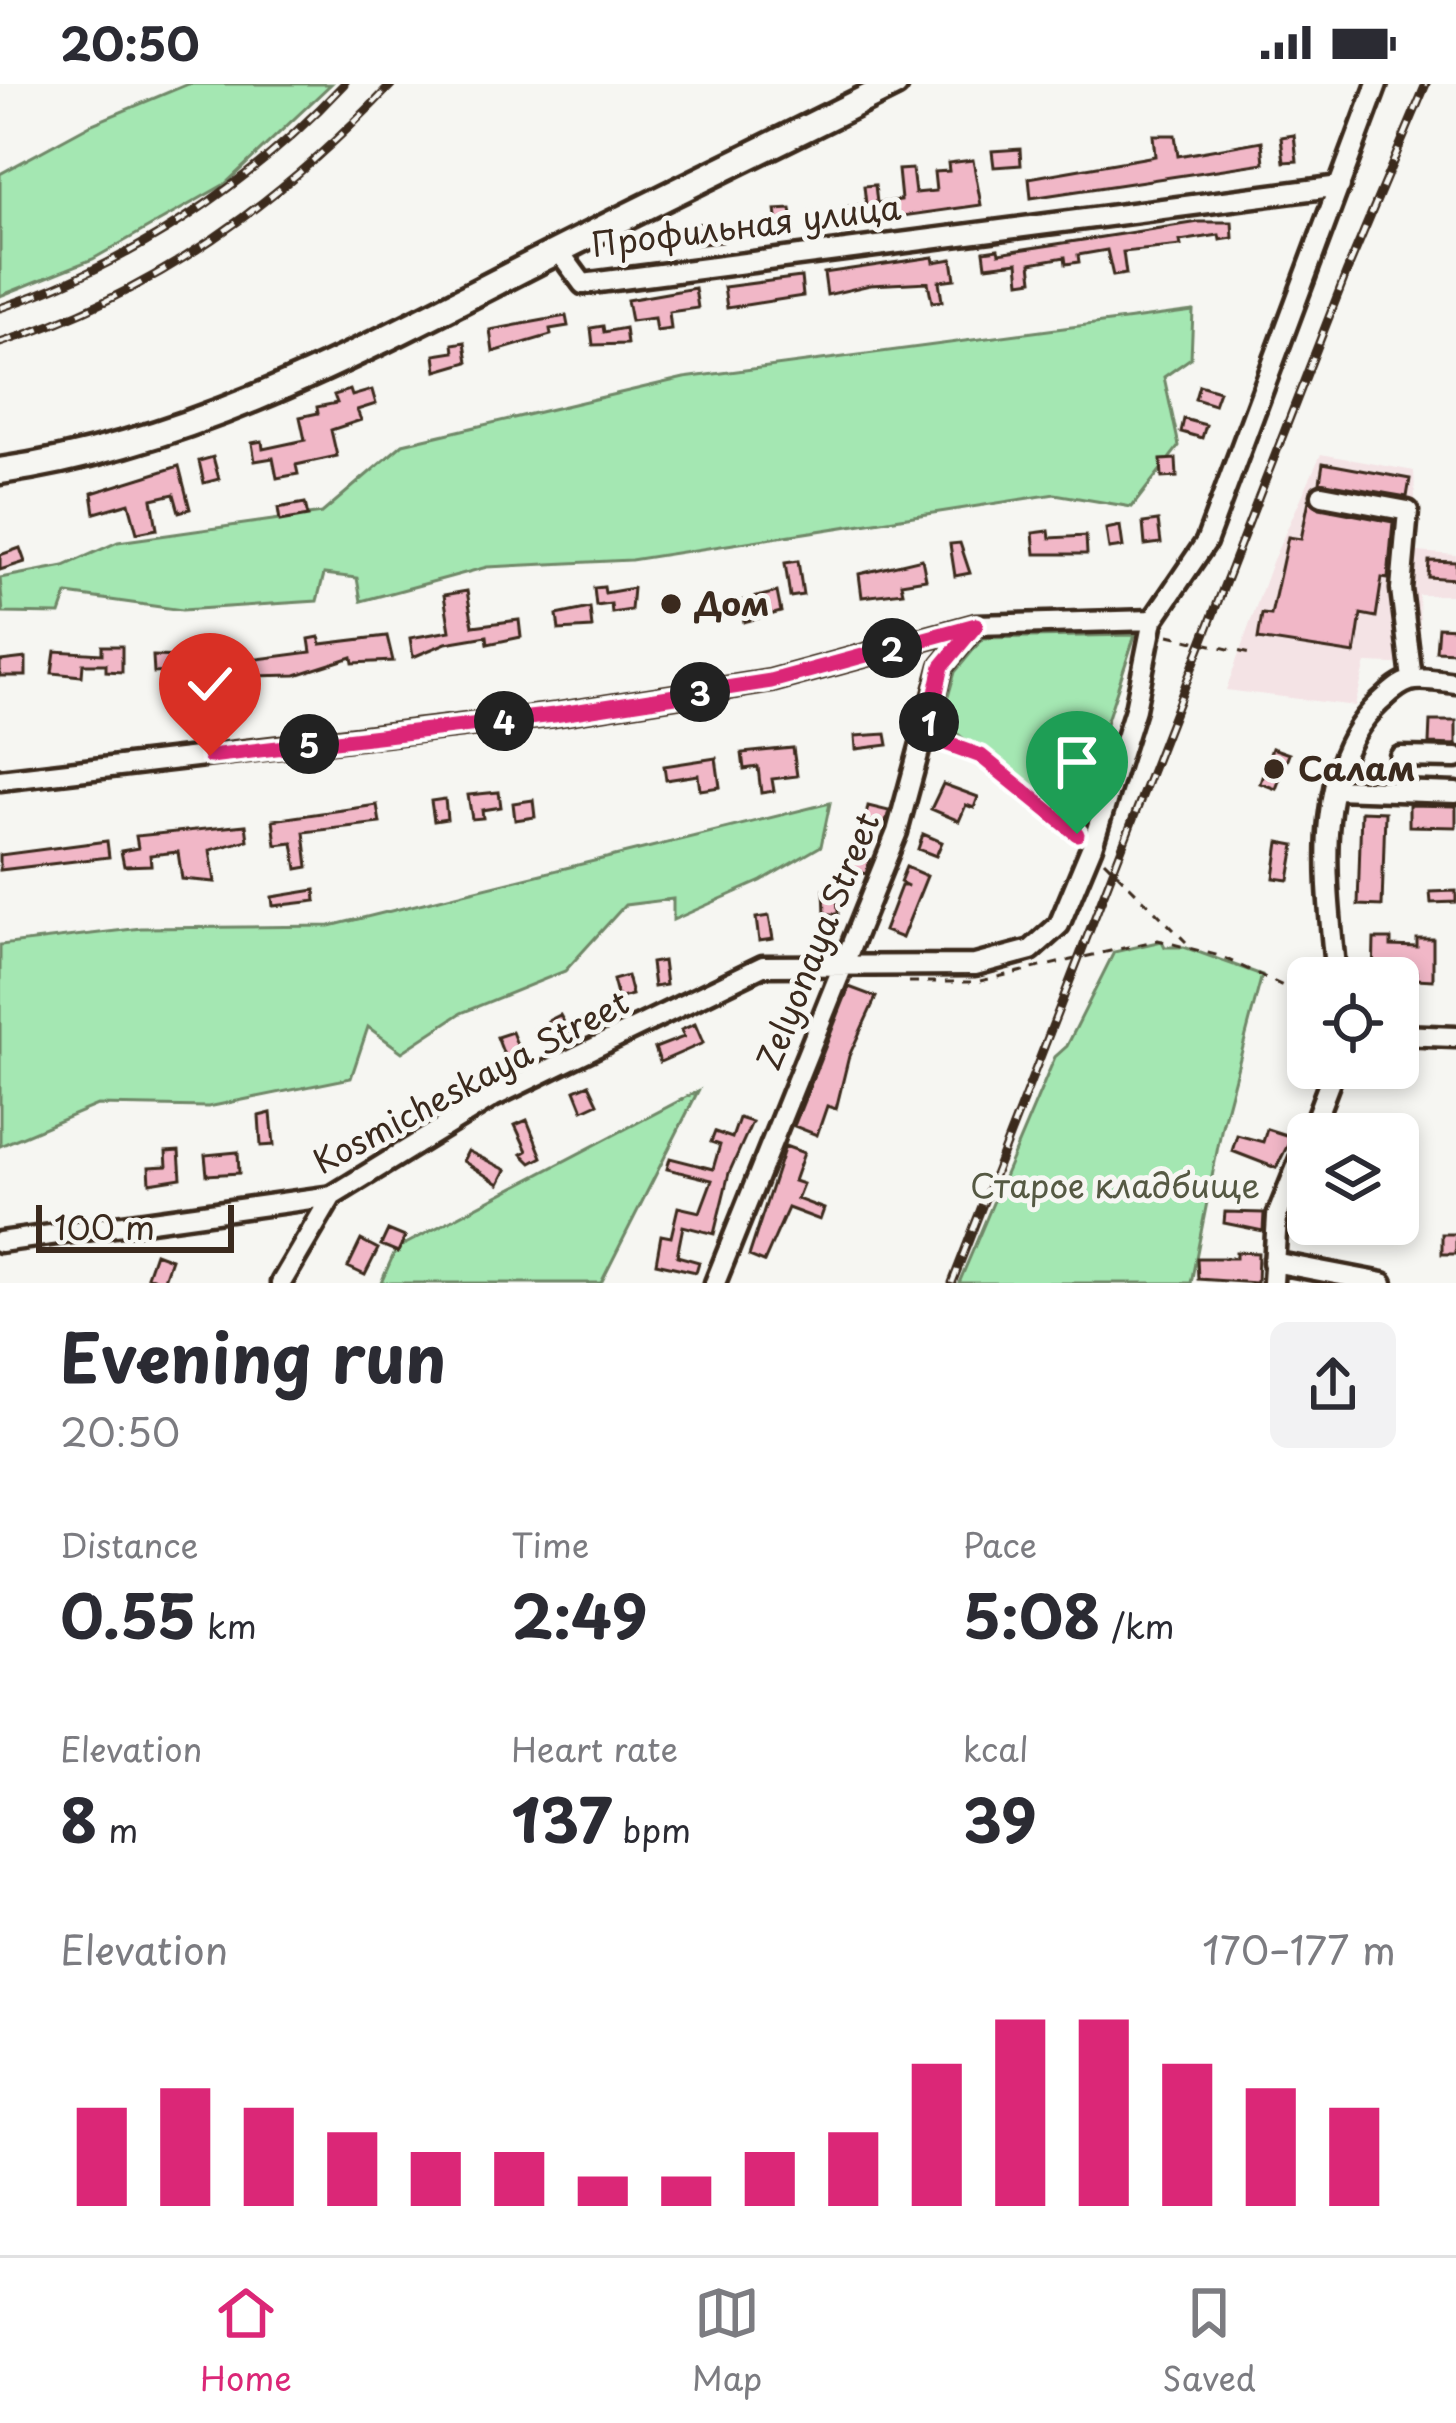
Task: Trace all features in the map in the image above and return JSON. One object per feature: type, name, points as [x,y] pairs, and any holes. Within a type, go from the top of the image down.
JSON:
[{"type":"main road","points":[[558,250],[895,84]]},
{"type":"main road","name":"Профильная улица","points":[[0,471],[74,460],[196,424],[315,375],[558,250]]},
{"type":"street","points":[[1092,846],[1135,710],[1151,626],[1206,542],[1377,84]]},
{"type":"street","name":"Профильная улица","points":[[558,250],[583,284],[1340,186]]},
{"type":"street","points":[[1322,495],[1408,512],[1401,589],[1412,680]]},
{"type":"street","points":[[0,780],[554,715],[771,681],[976,625],[1151,626]]},
{"type":"street","name":"Zelyonaya Street","points":[[715,1283],[839,964],[897,832],[942,666],[976,625]]},
{"type":"street","points":[[1335,957],[1327,846],[1334,789],[1348,749],[1370,712],[1412,680],[1456,683]]},
{"type":"street","points":[[1400,757],[1456,758]]},
{"type":"street","points":[[1334,789],[1456,793]]},
{"type":"street","name":"Kosmicheskaya Street","points":[[0,1242],[332,1196],[493,1097],[763,965],[975,965],[1031,950],[1059,925],[1092,846]]},
{"type":"street","points":[[1419,1036],[1456,1037]]},
{"type":"street","points":[[1273,1283],[1277,1216],[1287,1191]]},
{"type":"street","points":[[281,1283],[332,1196]]},
{"type":"street","points":[[1273,1262],[1370,1282]]},
{"type":"path","points":[[1151,626],[1254,655]]},
{"type":"path","points":[[926,736],[981,756],[1092,846],[1187,944]]},
{"type":"path","points":[[894,982],[955,984],[1014,976],[1158,940],[1187,944],[1287,989]]},
{"type":"shaded area","points":[[1321,454],[1414,471],[1417,552],[1456,555],[1456,595],[1419,595],[1421,665],[1366,663],[1355,706],[1226,690],[1272,562]]},
{"type":"green space","points":[[188,84],[331,84],[225,184],[93,259],[0,296],[0,174],[92,124]]},
{"type":"green space","points":[[1193,311],[1191,358],[1164,377],[1179,446],[1132,507],[1055,494],[631,560],[487,567],[361,601],[357,578],[324,574],[317,601],[182,610],[67,594],[60,614],[3,613],[0,578],[64,566],[118,542],[322,513],[403,444],[684,378]]},
{"type":"green space","points":[[1135,635],[1073,824],[941,721],[955,672],[983,638]]},
{"type":"green space","points":[[830,803],[821,846],[761,881],[673,920],[673,899],[625,905],[565,971],[461,1013],[402,1052],[368,1027],[351,1078],[208,1107],[97,1105],[0,1146],[0,945],[141,928],[330,926]]},
{"type":"green space","name":"Старое кладбище","points":[[1162,941],[1165,947],[1184,947],[1262,975],[1222,1126],[1191,1283],[959,1283],[1055,1057],[1067,1046],[1114,952]]},
{"type":"green space","points":[[698,1091],[601,1283],[381,1283],[396,1249]]},
{"type":"building","points":[[1153,135],[1175,135],[1178,156],[1262,141],[1264,163],[1031,198],[1029,178],[1155,156]]},
{"type":"building","points":[[1294,135],[1297,161],[1284,162],[1281,137]]},
{"type":"building","points":[[1020,149],[1021,165],[994,167],[992,151]]},
{"type":"building","points":[[973,160],[981,205],[845,224],[843,207],[866,204],[864,186],[875,185],[877,203],[901,200],[898,170],[912,169],[915,193],[936,191],[934,172],[949,171],[948,163]]},
{"type":"building","points":[[791,209],[794,231],[779,233],[776,210]]},
{"type":"building","points":[[1199,222],[1232,222],[1233,238],[1220,240],[1219,235],[1180,241],[1181,246],[1123,252],[1126,274],[1113,276],[1107,250],[1078,255],[1079,262],[1066,264],[1065,257],[1031,263],[1033,280],[1020,282],[1018,262],[986,266],[984,251],[998,249],[999,253]]},
{"type":"building","points":[[719,223],[721,242],[693,245],[690,224]]},
{"type":"building","points":[[933,257],[934,262],[952,259],[955,279],[939,281],[942,301],[932,302],[928,282],[870,285],[827,295],[824,273]]},
{"type":"building","points":[[801,277],[803,296],[727,308],[724,287]]},
{"type":"building","points":[[695,288],[698,308],[669,312],[671,329],[656,331],[654,318],[631,321],[627,300]]},
{"type":"building","points":[[566,316],[568,326],[550,329],[551,335],[493,352],[490,330]]},
{"type":"building","points":[[603,326],[604,332],[625,328],[627,344],[593,345],[591,328]]},
{"type":"building","points":[[465,342],[468,362],[437,371],[435,355],[454,352],[453,344]]},
{"type":"building","points":[[1199,385],[1219,391],[1214,405],[1195,399]]},
{"type":"building","points":[[350,390],[352,396],[372,390],[376,404],[357,410],[361,420],[331,430],[337,456],[296,465],[298,474],[277,478],[273,458],[255,461],[252,443],[262,441],[263,449],[305,440],[300,417],[337,403],[334,395]]},
{"type":"building","points":[[1184,419],[1206,425],[1202,438],[1181,432]]},
{"type":"building","points":[[213,457],[219,479],[204,483],[199,461]]},
{"type":"building","points":[[1176,459],[1177,477],[1162,478],[1161,460]]},
{"type":"building","points":[[1323,463],[1410,479],[1407,497],[1320,482]]},
{"type":"building","points":[[179,466],[190,509],[179,512],[174,494],[152,499],[157,529],[137,533],[129,503],[95,513],[92,493]]},
{"type":"building","points":[[1309,500],[1320,508],[1393,522],[1388,579],[1382,578],[1376,617],[1361,614],[1355,654],[1258,639],[1262,614],[1271,615],[1288,537],[1301,539]]},
{"type":"building","points":[[305,503],[308,516],[280,521],[278,508]]},
{"type":"building","points":[[1158,521],[1161,543],[1145,545],[1143,523]]},
{"type":"building","points":[[1120,526],[1123,547],[1109,549],[1106,529]]},
{"type":"building","points":[[1049,531],[1050,538],[1086,536],[1087,554],[1035,554],[1033,533]]},
{"type":"building","points":[[960,543],[970,573],[955,576],[950,544]]},
{"type":"building","points":[[20,548],[25,562],[0,570],[0,555]]},
{"type":"building","points":[[922,559],[926,579],[901,583],[903,592],[862,597],[859,574]]},
{"type":"building","points":[[798,561],[803,595],[790,597],[785,563]]},
{"type":"building","points":[[1429,561],[1456,562],[1456,579],[1428,577]]},
{"type":"building","points":[[604,587],[605,593],[633,588],[631,610],[612,613],[611,604],[596,606],[594,588]]},
{"type":"building","points":[[467,591],[473,626],[519,620],[521,637],[488,644],[487,636],[446,643],[413,657],[410,638],[450,631],[444,595]]},
{"type":"building","points":[[777,592],[781,612],[744,622],[740,601]]},
{"type":"building","points":[[590,608],[592,628],[559,630],[557,615]]},
{"type":"building","points":[[1438,627],[1456,628],[1456,652],[1436,651]]},
{"type":"building","points":[[387,636],[393,661],[353,663],[352,657],[296,675],[251,676],[250,660],[311,652],[309,639],[319,637],[321,644]]},
{"type":"building","points":[[102,646],[122,646],[122,672],[106,671],[106,664],[83,664],[82,676],[52,673],[55,651],[102,654]]},
{"type":"building","points":[[213,650],[225,650],[225,676],[213,676]]},
{"type":"building","points":[[153,656],[183,657],[184,671],[154,673]]},
{"type":"building","points":[[26,658],[26,676],[0,676],[0,661]]},
{"type":"building","points":[[1430,721],[1456,721],[1456,745],[1429,744]]},
{"type":"building","points":[[886,734],[888,745],[856,749],[855,736]]},
{"type":"building","points":[[793,748],[797,776],[772,779],[774,791],[761,793],[758,767],[744,769],[742,753]]},
{"type":"building","name":"Салам","points":[[1272,748],[1289,754],[1276,789],[1260,783]]},
{"type":"building","points":[[716,758],[720,787],[700,790],[698,775],[666,780],[664,766]]},
{"type":"building","points":[[943,784],[978,797],[974,808],[966,805],[959,821],[931,809]]},
{"type":"building","points":[[499,792],[501,807],[482,810],[483,818],[472,819],[468,795]]},
{"type":"building","points":[[445,799],[447,819],[434,821],[431,801]]},
{"type":"building","points":[[533,800],[535,817],[515,820],[513,803]]},
{"type":"building","points":[[377,805],[380,823],[304,832],[308,867],[297,869],[293,843],[276,845],[273,820]]},
{"type":"building","points":[[1409,805],[1456,806],[1456,827],[1409,826]]},
{"type":"building","points":[[868,806],[889,811],[885,825],[865,820]]},
{"type":"building","points":[[1361,811],[1385,812],[1382,906],[1358,905]]},
{"type":"building","points":[[246,825],[248,840],[210,850],[215,882],[182,879],[178,852],[150,855],[151,865],[124,866],[121,851],[138,848],[136,836]]},
{"type":"building","points":[[923,834],[942,842],[936,856],[918,849]]},
{"type":"building","points":[[107,841],[109,857],[0,870],[0,855]]},
{"type":"building","points":[[1279,842],[1295,845],[1289,880],[1274,878]]},
{"type":"building","points":[[851,854],[870,859],[866,874],[846,869]]},
{"type":"building","points":[[906,867],[927,876],[902,938],[884,931],[901,886],[908,886],[900,882]]},
{"type":"building","points":[[837,888],[838,914],[825,914],[824,889]]},
{"type":"building","points":[[315,890],[316,901],[273,906],[272,897]]},
{"type":"building","points":[[1456,891],[1456,902],[1431,903],[1430,892]]},
{"type":"building","points":[[769,916],[773,939],[759,941],[756,918]]},
{"type":"building","points":[[1374,939],[1391,939],[1391,946],[1417,947],[1417,939],[1433,939],[1433,980],[1419,979],[1419,957],[1374,957]]},
{"type":"building","points":[[663,961],[666,985],[654,987],[651,963]]},
{"type":"building","points":[[627,976],[632,995],[618,999],[613,980]]},
{"type":"building","points":[[849,987],[876,997],[849,1056],[836,1109],[827,1106],[817,1135],[794,1126]]},
{"type":"building","points":[[560,1015],[570,1033],[557,1039],[548,1021]]},
{"type":"building","points":[[695,1024],[703,1043],[660,1062],[655,1048],[684,1037],[681,1030]]},
{"type":"building","points":[[512,1032],[522,1057],[507,1063],[497,1037]]},
{"type":"building","points":[[589,1084],[598,1103],[583,1110],[575,1090]]},
{"type":"building","points":[[271,1113],[274,1145],[261,1146],[259,1116]]},
{"type":"building","points":[[739,1118],[752,1122],[729,1173],[714,1234],[683,1226],[677,1256],[699,1262],[696,1272],[656,1263],[661,1235],[671,1237],[678,1207],[700,1212],[712,1180],[667,1169],[670,1158],[713,1169],[720,1145],[711,1142],[715,1132],[732,1138]]},
{"type":"building","points":[[527,1120],[542,1157],[531,1163],[522,1154],[527,1151],[515,1125]]},
{"type":"building","points":[[1267,1129],[1287,1135],[1287,1147],[1276,1168],[1232,1151],[1237,1135],[1263,1142]]},
{"type":"building","points":[[785,1146],[804,1153],[794,1181],[803,1184],[797,1199],[824,1209],[820,1220],[788,1208],[764,1262],[749,1256]]},
{"type":"building","points":[[179,1151],[181,1178],[150,1183],[149,1167],[167,1166],[166,1152]]},
{"type":"building","points":[[468,1151],[506,1170],[499,1184],[463,1161]]},
{"type":"building","points":[[238,1152],[239,1173],[207,1175],[205,1155]]},
{"type":"building","points":[[1225,1212],[1264,1213],[1263,1231],[1224,1223]]},
{"type":"building","points":[[388,1230],[405,1237],[398,1252],[381,1245]]},
{"type":"building","points":[[1442,1234],[1456,1234],[1456,1254],[1442,1254]]},
{"type":"building","points":[[361,1240],[378,1249],[365,1275],[348,1267]]},
{"type":"building","points":[[1236,1252],[1258,1253],[1257,1283],[1198,1279],[1197,1258],[1236,1258]]},
{"type":"building","points":[[155,1253],[171,1259],[163,1282],[147,1276]]},
{"type":"railway","points":[[0,308],[96,269],[186,217],[269,155],[344,84]]},
{"type":"railway","points":[[0,343],[111,298],[212,239],[306,167],[392,84]]},
{"type":"railway","points":[[952,1283],[1347,271],[1426,84]]},
{"type":"place","name":"Дом","points":[[671,604]]},
{"type":"place","name":"Салам","points":[[1274,769]]},
{"type":"route","points":[[210,756],[554,715],[771,681],[976,625],[942,666],[926,736],[981,756],[1077,834]]}]
